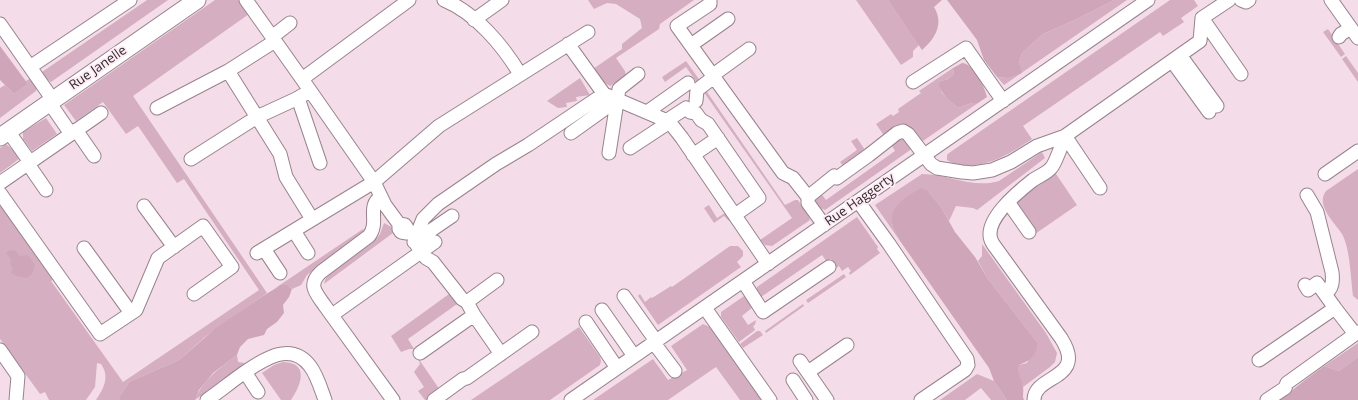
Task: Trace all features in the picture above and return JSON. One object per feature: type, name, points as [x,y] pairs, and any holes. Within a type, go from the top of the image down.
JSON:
[{"type":"main road","name":"Rue Janelle","points":[[4,134],[197,0]]},
{"type":"street","points":[[30,67],[130,0]]},
{"type":"street","points":[[246,0],[374,182],[381,197],[426,258],[432,262],[462,299],[467,302],[501,354]]},
{"type":"street","points":[[302,79],[395,4],[409,0]]},
{"type":"street","points":[[444,0],[455,5],[483,27],[504,50],[520,74]]},
{"type":"street","points":[[474,20],[502,0]]},
{"type":"street","points":[[710,0],[710,4],[677,26],[783,173],[793,178],[808,197],[808,203],[824,225]]},
{"type":"street","name":"Rue Haggerty","points":[[572,400],[1148,0]]},
{"type":"street","points":[[808,197],[814,190],[834,176],[837,178],[903,131],[908,134],[933,166],[937,168],[962,172],[984,172],[1011,162],[1037,146],[1065,136],[1200,41],[1202,18],[1214,4],[1230,0]]},
{"type":"street","points":[[1241,0],[1246,2],[1249,0]]},
{"type":"street","points":[[1331,0],[1354,33]]},
{"type":"street","points":[[1202,18],[1241,74]]},
{"type":"street","points":[[691,45],[728,19]]},
{"type":"street","points":[[157,108],[228,71],[274,39],[290,23]]},
{"type":"street","points":[[0,24],[30,67],[51,101],[94,156]]},
{"type":"street","points":[[280,273],[260,251],[374,182],[439,126],[588,32]]},
{"type":"street","points":[[1339,37],[1341,34],[1354,33]]},
{"type":"street","points":[[568,44],[604,94],[647,112],[667,122],[676,130],[768,264]]},
{"type":"street","points":[[913,82],[966,48],[1003,101]]},
{"type":"street","points":[[735,216],[759,198],[708,124],[701,120],[696,113],[690,112],[695,101],[697,90],[749,49]]},
{"type":"street","points":[[1176,58],[1213,109]]},
{"type":"street","points":[[228,71],[280,154],[286,178],[312,219]]},
{"type":"street","points":[[608,153],[619,89],[638,74]]},
{"type":"street","points":[[647,112],[688,83]]},
{"type":"street","points":[[191,159],[257,117],[310,91]]},
{"type":"street","points":[[332,315],[410,237],[432,209],[496,164],[523,148],[604,94]]},
{"type":"street","points":[[298,98],[320,163]]},
{"type":"street","points":[[571,132],[617,100]]},
{"type":"street","points":[[630,148],[695,101]]},
{"type":"street","points":[[0,183],[101,113]]},
{"type":"street","points":[[4,134],[29,163],[46,190]]},
{"type":"street","points":[[1065,136],[1100,188]]},
{"type":"street","points":[[1034,400],[1034,396],[1038,390],[1065,369],[1068,361],[1067,351],[1061,338],[990,238],[990,229],[1008,202],[1052,168],[1065,136]]},
{"type":"street","points":[[693,155],[718,138]]},
{"type":"street","points":[[496,176],[523,148]]},
{"type":"street","points":[[1326,174],[1358,151]]},
{"type":"street","points":[[0,193],[100,334],[136,310],[158,258],[203,226],[232,267],[194,294]]},
{"type":"street","points":[[1307,195],[1317,212],[1332,272],[1332,287],[1325,294]]},
{"type":"street","points":[[381,197],[377,199],[373,206],[374,226],[369,236],[321,272],[313,281],[313,284],[316,293],[393,400]]},
{"type":"street","points":[[858,201],[897,256],[906,287]]},
{"type":"street","points":[[1008,202],[1029,232]]},
{"type":"street","points":[[144,206],[174,247]]},
{"type":"street","points":[[410,237],[452,216]]},
{"type":"street","points":[[294,231],[308,253]]},
{"type":"street","points":[[410,237],[434,242]]},
{"type":"street","points":[[84,248],[131,313]]},
{"type":"street","points":[[743,281],[764,312],[829,267]]},
{"type":"street","points":[[902,271],[968,362],[961,373],[921,400]]},
{"type":"street","points":[[467,302],[497,280]]},
{"type":"street","points":[[1267,400],[1285,388],[1287,383],[1357,333],[1335,308],[1317,283],[1308,290],[1305,285]]},
{"type":"street","points":[[624,296],[675,371]]},
{"type":"street","points":[[705,308],[770,400]]},
{"type":"street","points":[[1259,360],[1335,308]]},
{"type":"street","points":[[602,310],[634,356]]},
{"type":"street","points":[[420,353],[474,314]]},
{"type":"street","points":[[586,322],[617,368]]},
{"type":"street","points":[[434,400],[532,332]]},
{"type":"street","points":[[827,400],[804,366],[847,345]]},
{"type":"street","points":[[0,350],[18,376],[16,400]]},
{"type":"street","points":[[208,400],[245,372],[262,361],[277,354],[291,354],[304,360],[310,366],[325,400]]},
{"type":"street","points":[[245,372],[258,392]]},
{"type":"street","points":[[792,380],[806,400]]},
{"type":"shaded area","points":[[147,0],[168,0],[51,82],[42,76],[42,72]]},
{"type":"shaded area","points":[[215,0],[238,0],[249,14],[133,96],[267,293],[205,337],[179,360],[129,382],[119,400],[96,400],[105,382],[104,369],[101,364],[97,363],[95,387],[86,400],[49,400],[45,392],[40,394],[0,339],[0,203],[54,279],[51,281],[123,382],[259,290],[184,179],[177,183],[138,126],[126,134],[103,102],[76,121],[64,105]]},
{"type":"shaded area","points":[[588,0],[694,0],[660,24],[659,29],[616,58],[626,75],[610,86],[605,83],[593,69],[622,49],[622,44],[642,28],[640,19],[616,4],[607,3],[594,9]]},
{"type":"shaded area","points":[[856,0],[888,0],[919,45],[913,51],[913,57],[901,65]]},
{"type":"shaded area","points":[[888,0],[942,0],[934,7],[938,19],[935,35],[922,50]]},
{"type":"shaded area","points":[[947,0],[1114,0],[1043,34],[1022,53],[1019,63],[1022,73],[1007,78],[997,77],[984,60],[977,40]]},
{"type":"shaded area","points":[[1114,0],[1127,0],[1004,85],[997,77],[1007,78],[1019,63],[1022,53],[1043,34]]},
{"type":"shaded area","points":[[1170,0],[1194,0],[1198,6],[1181,18],[1184,22],[1163,36],[1160,32],[1023,126],[1032,139],[990,162],[962,165],[947,160],[947,155],[949,153]]},
{"type":"shaded area","points":[[1328,29],[1345,54],[1341,57],[1323,32]]},
{"type":"shaded area","points":[[0,46],[28,84],[14,94],[0,80]]},
{"type":"shaded area","points":[[1346,56],[1358,73],[1358,82],[1342,59]]},
{"type":"shaded area","points":[[686,61],[701,82],[698,84],[686,67],[665,82],[662,77]]},
{"type":"shaded area","points":[[962,63],[970,67],[978,76],[987,97],[978,103],[972,103],[958,108],[943,93],[938,82],[948,79],[954,74],[953,68]]},
{"type":"shaded area","points":[[953,68],[954,74],[948,79],[938,82],[942,93],[958,108],[972,103],[978,103],[920,143],[912,132],[885,137],[876,124],[891,114],[893,116],[899,112],[898,109],[921,93],[919,91]]},
{"type":"shaded area","points":[[31,78],[36,85],[36,91],[0,118],[0,88],[5,85],[14,94],[28,84],[26,81]]},
{"type":"shaded area","points":[[580,78],[590,95],[576,97],[577,101],[566,103],[567,107],[558,108],[547,101]]},
{"type":"shaded area","points":[[705,89],[785,205],[798,200],[809,217],[810,220],[772,246],[765,245],[760,240],[792,218],[703,91]]},
{"type":"shaded area","points":[[46,118],[57,134],[32,151],[23,139],[23,132]]},
{"type":"shaded area","points":[[902,137],[913,148],[825,210],[820,208],[813,199],[820,192],[826,200],[895,151],[891,144]]},
{"type":"shaded area","points":[[857,138],[865,150],[843,166],[840,162],[857,150],[851,141]]},
{"type":"shaded area","points":[[6,144],[13,150],[19,159],[0,173],[0,148]]},
{"type":"shaded area","points":[[1042,152],[1045,158],[977,210],[973,208],[956,206],[949,221],[941,207],[928,191],[892,224],[900,241],[875,205],[922,174],[971,182],[990,183],[999,181]]},
{"type":"shaded area","points":[[1358,169],[1358,300],[1353,296],[1351,273],[1345,240],[1324,208],[1323,196],[1326,191]]},
{"type":"shaded area","points":[[1054,171],[1077,205],[1035,234],[1017,207],[1018,202]]},
{"type":"shaded area","points":[[921,188],[928,191],[941,207],[955,232],[975,257],[988,279],[1037,342],[1035,353],[1027,361],[1019,365],[1019,375],[1024,400],[1007,400],[994,381],[989,368],[900,241],[894,230],[892,217],[897,206]]},
{"type":"shaded area","points":[[709,205],[717,218],[725,213],[731,220],[729,221],[724,216],[714,223],[704,208]]},
{"type":"shaded area","points":[[857,217],[878,247],[877,249],[880,253],[850,275],[849,273],[851,271],[848,267],[842,271],[839,266],[836,268],[831,259],[827,262],[822,255],[761,297],[756,290],[757,287]]},
{"type":"shaded area","points":[[384,223],[397,230],[324,284],[329,274],[377,238]]},
{"type":"shaded area","points":[[363,229],[365,233],[307,275],[301,285],[292,289],[288,286],[284,286],[274,289]]},
{"type":"shaded area","points":[[982,244],[1046,333],[1057,353],[1055,362],[1050,367],[1023,387],[1018,373],[1019,365],[1027,363],[1037,342],[988,279],[978,261],[982,256]]},
{"type":"shaded area","points":[[730,246],[738,246],[743,251],[743,256],[737,262],[741,267],[658,325],[638,296],[640,294],[645,302],[651,297],[652,298],[671,286],[672,287]]},
{"type":"shaded area","points":[[10,250],[16,251],[19,256],[28,255],[35,265],[32,274],[26,278],[11,273],[13,268],[10,264],[11,259],[6,253]]},
{"type":"shaded area","points":[[844,274],[846,277],[808,303],[806,300]]},
{"type":"shaded area","points":[[281,285],[287,285],[292,289],[289,297],[283,305],[284,313],[277,322],[267,329],[264,335],[248,339],[240,347],[237,355],[213,373],[199,390],[195,400],[119,400],[129,382],[179,360],[216,328]]},
{"type":"shaded area","points":[[449,294],[457,304],[408,339],[414,349],[401,352],[391,336]]},
{"type":"shaded area","points":[[744,296],[747,297],[753,307],[742,316],[748,325],[756,320],[755,325],[753,326],[755,330],[739,342],[721,317],[721,312]]},
{"type":"shaded area","points":[[803,304],[804,306],[766,333],[765,331]]},
{"type":"shaded area","points":[[703,324],[715,331],[763,400],[740,400],[716,367],[668,400],[593,400],[653,359],[668,380],[687,370],[671,346]]},
{"type":"shaded area","points":[[579,327],[600,357],[600,365],[550,400],[471,400]]},
{"type":"shaded area","points":[[757,331],[760,331],[763,335],[743,348],[740,344]]},
{"type":"shaded area","points":[[1358,343],[1358,357],[1339,371],[1324,366]]},
{"type":"shaded area","points":[[237,355],[238,362],[245,363],[195,400],[207,380],[218,369]]},
{"type":"shaded area","points":[[1358,357],[1358,400],[1280,400],[1324,366],[1339,371]]},
{"type":"shaded area","points":[[418,358],[440,390],[428,400],[425,400],[418,391],[424,387],[414,372],[420,364]]},
{"type":"shaded area","points":[[283,362],[292,363],[297,366],[300,371],[300,382],[291,400],[281,400],[262,373],[274,365]]},
{"type":"shaded area","points":[[977,374],[994,381],[1007,400],[991,400],[981,388],[965,400],[940,400]]}]
